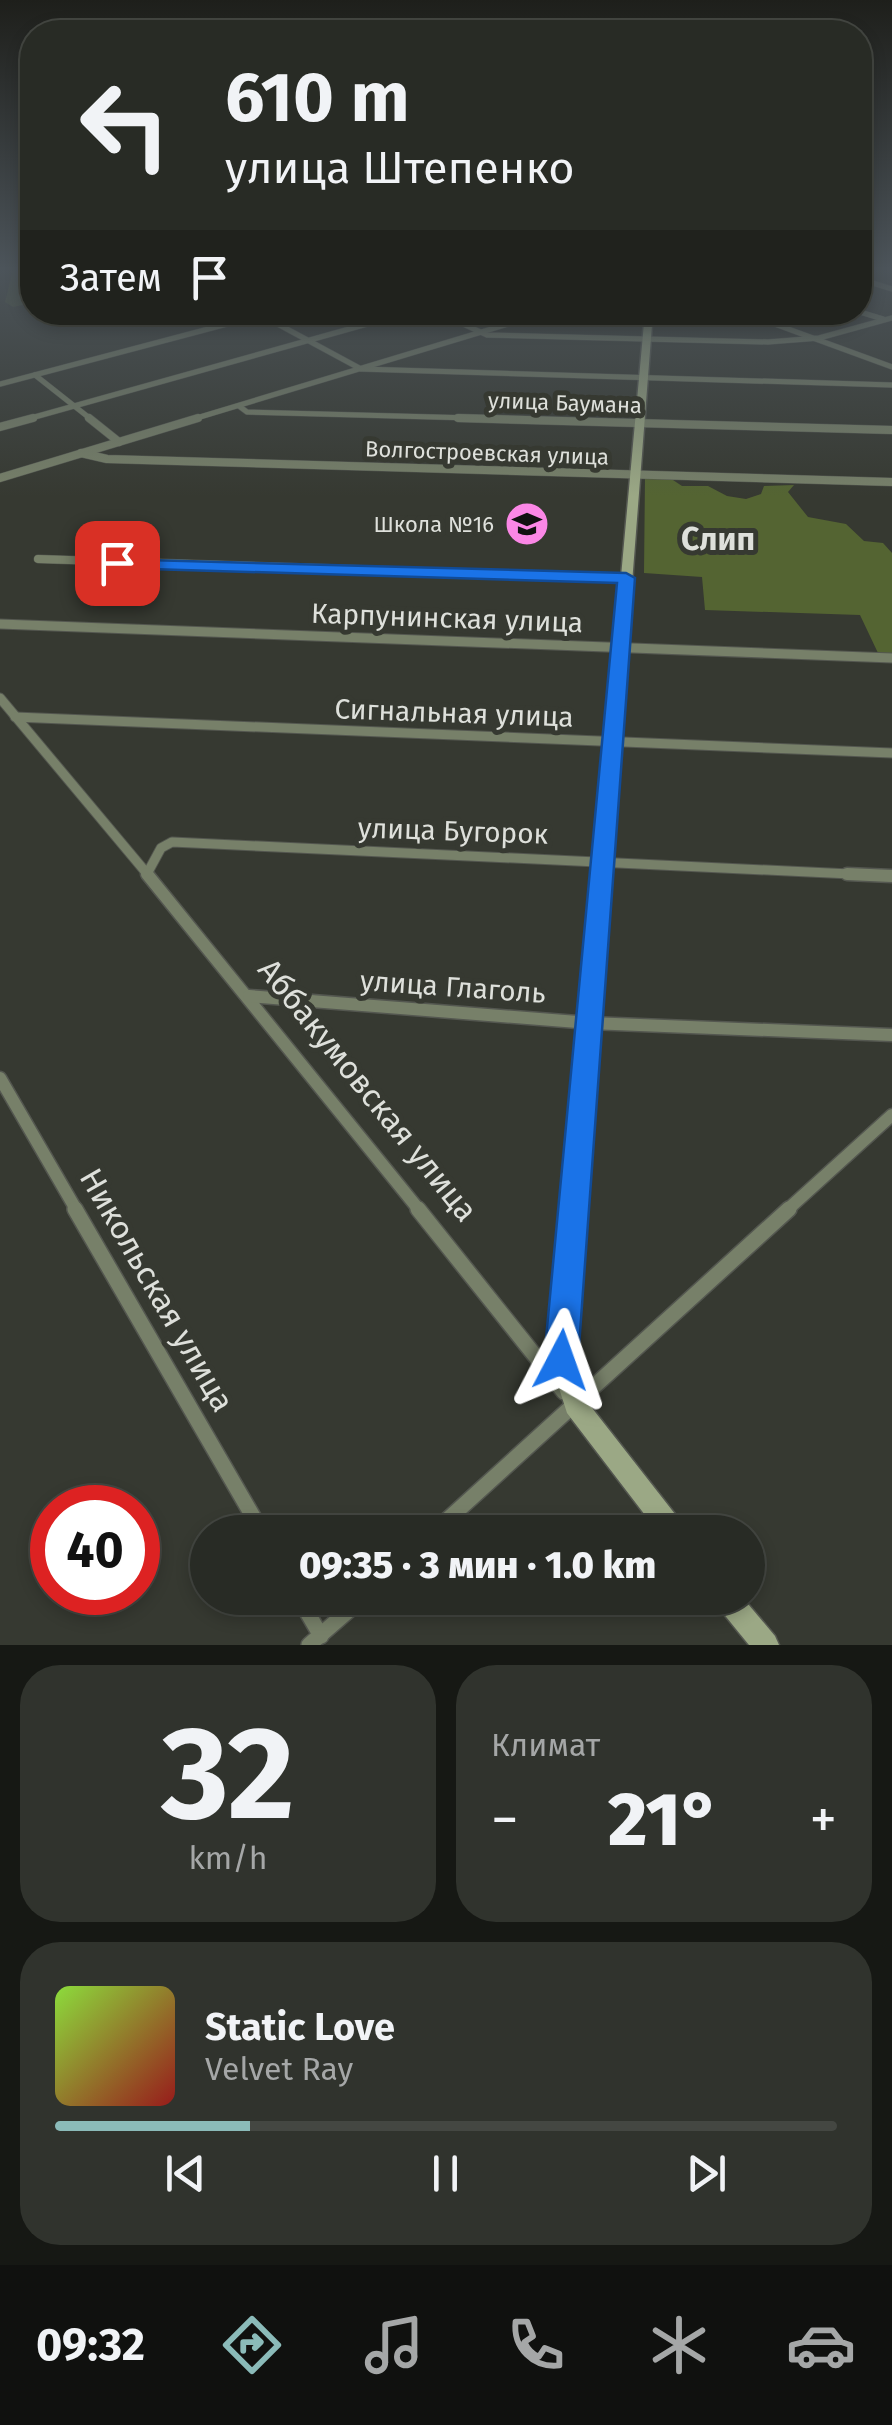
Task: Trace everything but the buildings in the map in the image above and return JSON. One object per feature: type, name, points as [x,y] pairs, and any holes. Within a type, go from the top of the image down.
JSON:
[{"type":"street","points":[[0,384],[154,343]]},
{"type":"street","points":[[0,427],[303,343]]},
{"type":"street","points":[[312,343],[361,369],[892,385]]},
{"type":"street","points":[[0,478],[448,343]]},
{"type":"street","points":[[574,1405],[563,1375],[562,1341],[646,343]]},
{"type":"street","points":[[825,343],[892,367]]},
{"type":"street","points":[[34,375],[119,442]]},
{"type":"street","name":"улица Баумана","points":[[238,406],[247,412],[892,430]]},
{"type":"street","name":"Волгостроевская улица","points":[[81,454],[126,459],[892,482]]},
{"type":"street","points":[[38,560],[626,578]]},
{"type":"street","name":"Карпунинская улица","points":[[0,624],[892,658]]},
{"type":"street","name":"Аббакумовская улица","points":[[0,698],[250,996],[660,1515]]},
{"type":"street","name":"Сигнальная улица","points":[[15,717],[892,753]]},
{"type":"street","name":"улица Бугорок","points":[[148,872],[161,848],[172,842],[892,876]]},
{"type":"street","name":"улица Глаголь","points":[[250,996],[590,1023],[892,1034]]},
{"type":"street","name":"Никольская улица","points":[[0,1078],[252,1515]]},
{"type":"street","points":[[453,1515],[892,1115]]},
{"type":"street","points":[[305,1615],[315,1640],[344,1615]]},
{"type":"street","points":[[741,1615],[766,1645]]},
{"type":"green space","points":[[645,477],[670,478],[682,486],[708,486],[727,496],[746,499],[761,494],[764,486],[794,485],[788,492],[808,517],[846,524],[864,541],[883,543],[892,553],[892,654],[878,653],[860,615],[705,610],[702,577],[644,573]]},
{"type":"place","name":"Школа №16","points":[[527,524]]},
{"type":"district","name":"Слип","points":[[718,539]]},
{"type":"route","points":[[117,563],[626,578],[561,1360]]}]
